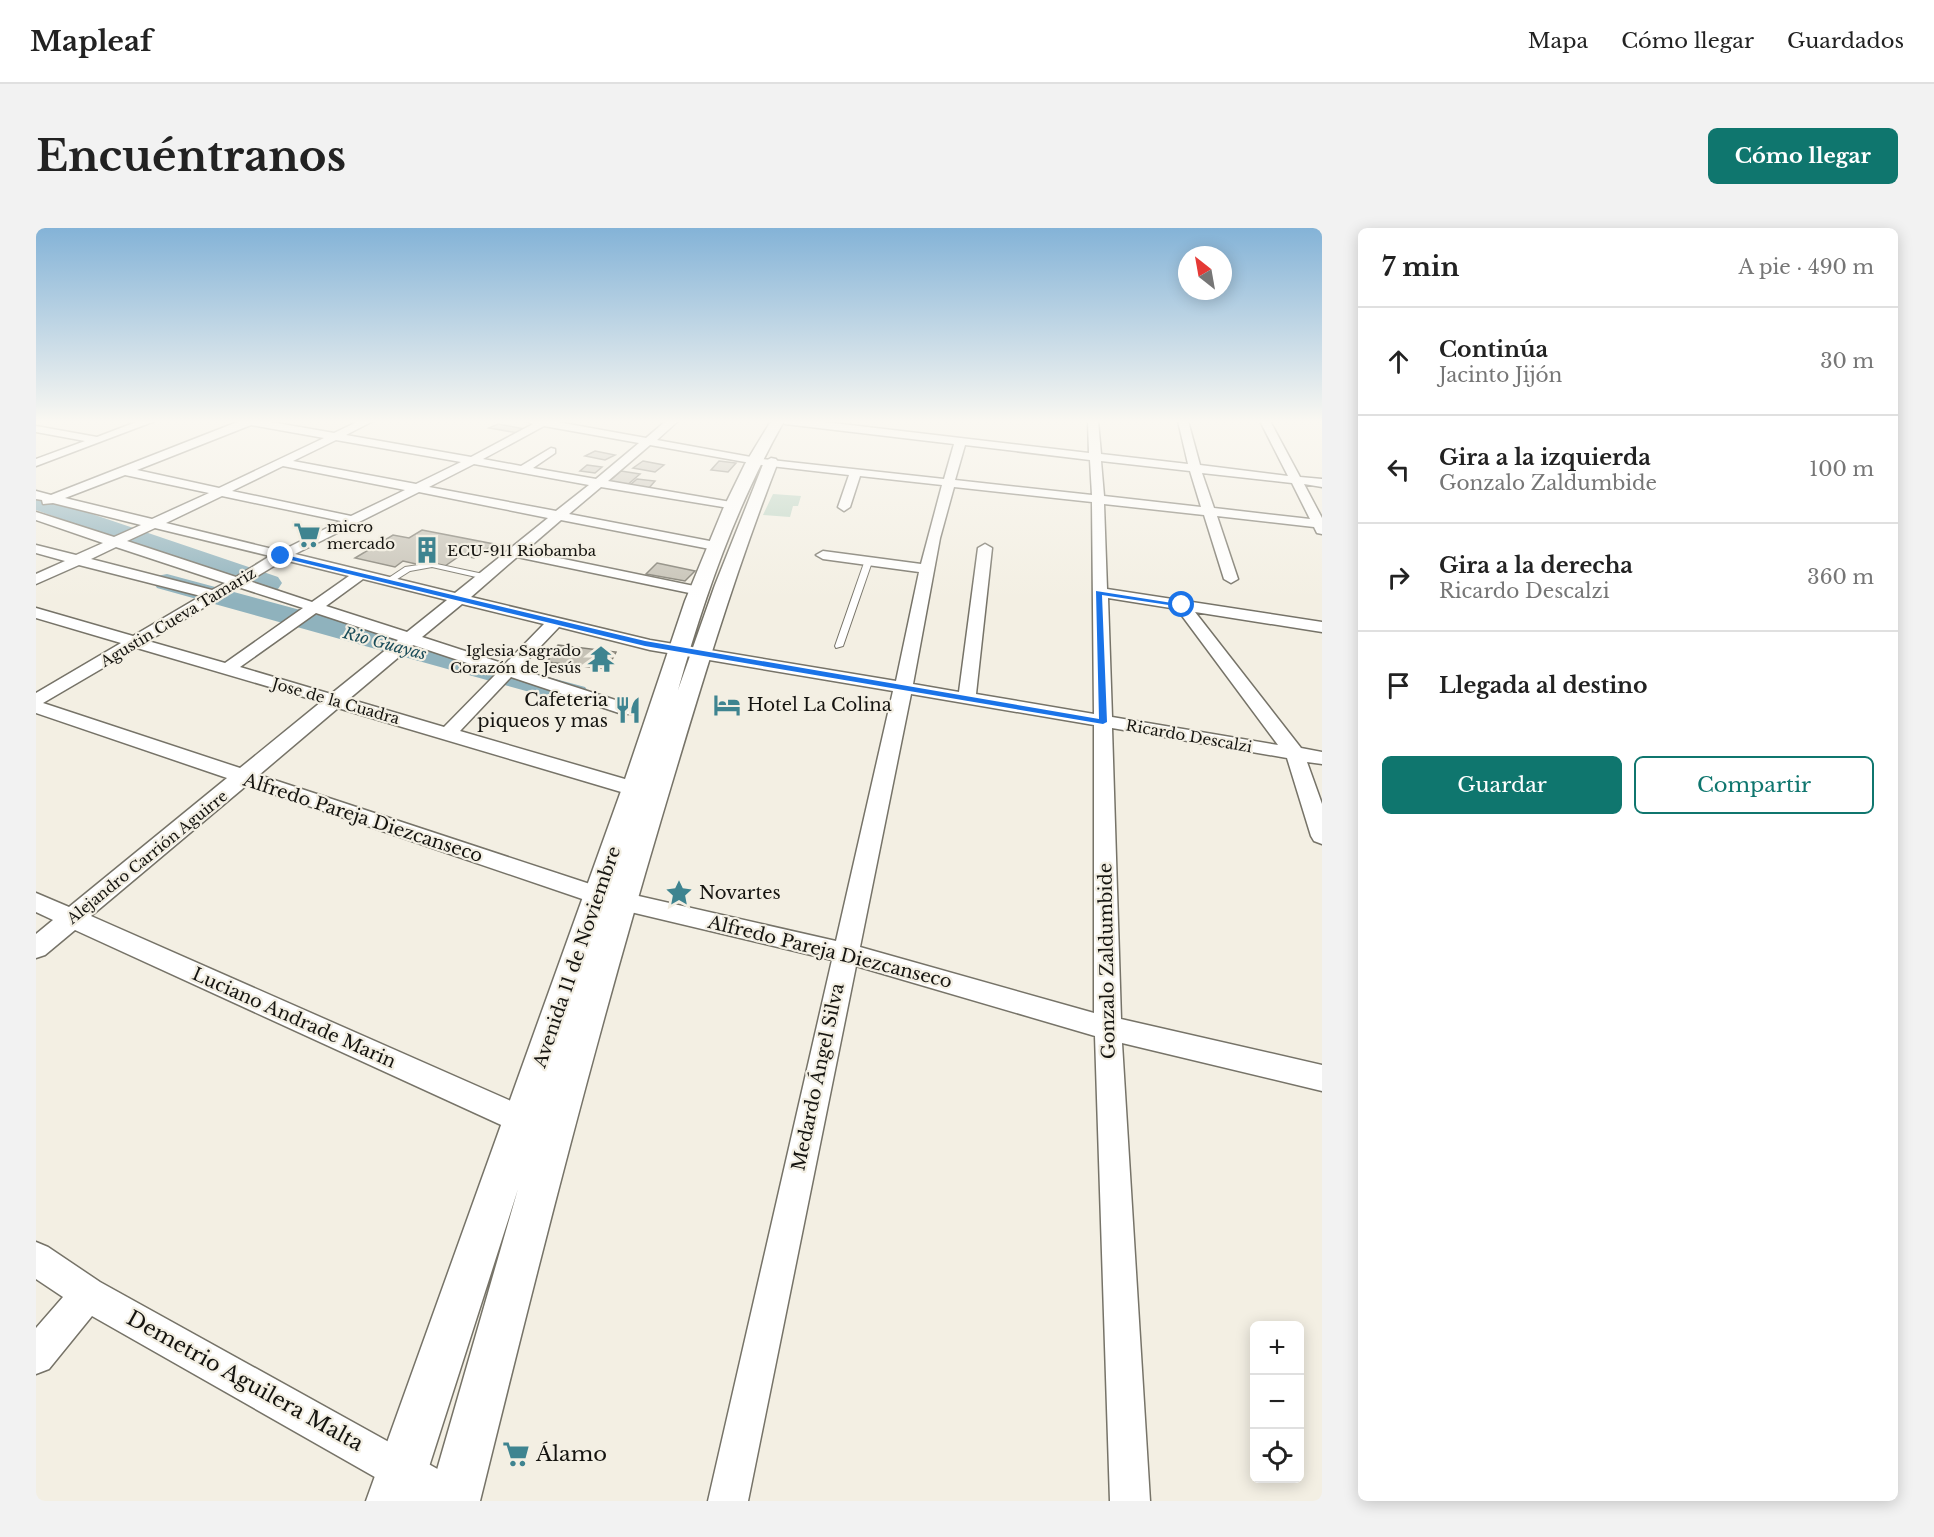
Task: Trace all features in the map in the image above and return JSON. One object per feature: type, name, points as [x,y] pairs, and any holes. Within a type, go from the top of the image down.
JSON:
[{"type":"street","points":[[40,500],[97,480]]},
{"type":"street","points":[[169,480],[352,520]]},
{"type":"street","points":[[36,580],[241,480]]},
{"type":"street","points":[[376,480],[715,546]]},
{"type":"street","name":"Agustin Cueva Tamariz","points":[[36,700],[281,556],[432,480]]},
{"type":"street","points":[[579,480],[731,506]]},
{"type":"street","name":"Alejandro Carrión Aguirre","points":[[36,948],[603,480]]},
{"type":"street","name":"Avenida 11 de Noviembre","points":[[397,1485],[520,1121],[609,898],[689,650],[699,591],[731,506],[751,480]]},
{"type":"street","name":"Avenida 11 de Noviembre","points":[[455,1501],[552,1132],[635,789],[758,480]]},
{"type":"street","points":[[844,507],[853,480]]},
{"type":"street","name":"Medardo Ángel Silva","points":[[728,1501],[844,953],[903,688],[926,569],[949,480]]},
{"type":"street","points":[[981,480],[1320,521]]},
{"type":"street","name":"Gonzalo Zaldumbide","points":[[1096,480],[1108,1028],[1130,1501]]},
{"type":"street","points":[[1199,480],[1231,579]]},
{"type":"street","points":[[1295,480],[1320,521]]},
{"type":"street","points":[[1299,480],[1322,483]]},
{"type":"street","name":"Ricardo Descalzi","points":[[40,500],[460,597],[645,644],[1322,759]]},
{"type":"street","points":[[36,516],[628,710],[36,521]]},
{"type":"street","points":[[967,699],[985,548]]},
{"type":"street","points":[[36,549],[213,595]]},
{"type":"street","points":[[516,553],[699,591]]},
{"type":"street","points":[[823,555],[926,569]]},
{"type":"street","points":[[227,669],[360,574]]},
{"type":"street","points":[[1098,592],[1322,627]]},
{"type":"street","points":[[1182,605],[1295,754],[1322,836]]},
{"type":"street","name":"Jose de la Cuadra","points":[[36,613],[635,789]]},
{"type":"street","points":[[447,734],[555,622]]},
{"type":"street","name":"Alfredo Pareja Diezcanseco","points":[[36,707],[243,778],[609,898],[844,953],[1108,1028],[1322,1078]]},
{"type":"street","name":"Luciano Andrade Marin","points":[[36,902],[520,1121],[552,1132]]},
{"type":"street","name":"Demetrio Aguilera Malta","points":[[36,1259],[88,1294],[397,1485],[455,1501]]},
{"type":"street","points":[[36,1356],[88,1294]]},
{"type":"lane","points":[[839,646],[868,562]]},
{"type":"lane","points":[[388,581],[408,568],[432,565],[485,577]]},
{"type":"green space","points":[[773,494],[801,496],[798,506],[793,506],[790,517],[763,515]]},
{"type":"building","points":[[610,480],[633,480],[626,486],[607,483]]},
{"type":"building","points":[[635,480],[655,481],[649,488],[630,485]]},
{"type":"building","name":"ECU-911 Riobamba","points":[[422,530],[494,544],[474,558],[461,555],[445,566],[420,561],[416,564],[403,561],[395,567],[355,558],[393,535],[409,538]]},
{"type":"building","points":[[657,563],[695,571],[685,581],[646,574]]},
{"type":"building","points":[[558,645],[616,652],[607,669],[547,662]]},
{"type":"waterway","name":"Rio Guayas","points":[[36,502],[268,583]]},
{"type":"waterway","name":"Rio Guayas","points":[[167,582],[573,694]]},
{"type":"place","name":"micro mercado","points":[[307,535]]},
{"type":"place","name":"ECU-911 Riobamba","points":[[427,550]]},
{"type":"place","name":"Iglesia Sagrado Corazón de Jesús","points":[[601,659]]},
{"type":"place","name":"Hotel La Colina","points":[[727,705]]},
{"type":"place","name":"Cafeteria piqueos y mas","points":[[628,710]]},
{"type":"place","name":"Novartes","points":[[679,893]]},
{"type":"place","name":"Álamo","points":[[516,1454]]},
{"type":"route","points":[[281,556],[460,597],[645,644],[1103,722],[1098,592],[1182,605]]}]
